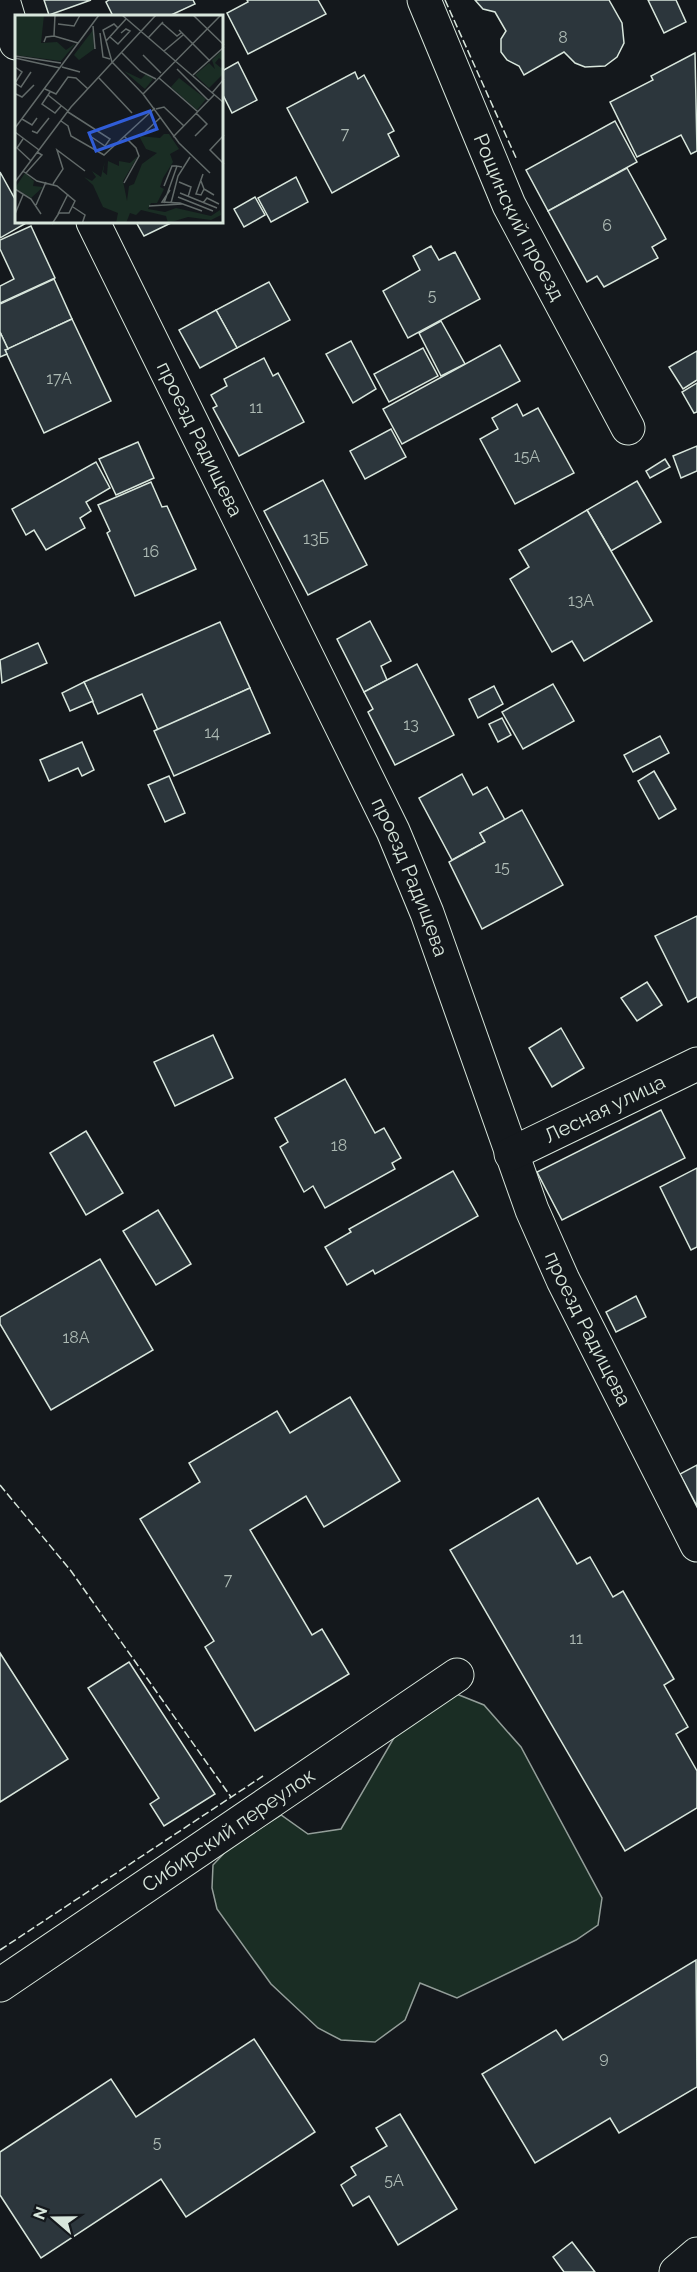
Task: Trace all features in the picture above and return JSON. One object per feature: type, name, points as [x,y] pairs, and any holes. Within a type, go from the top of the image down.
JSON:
[{"type":"street","points":[[3,0],[15,40]]},
{"type":"street","name":"Рощинский проезд","points":[[424,0],[509,205],[627,428]]},
{"type":"street","name":"проезд Радищева","points":[[94,224],[393,831],[428,913],[511,1154],[563,1280],[697,1545]]},
{"type":"street","name":"Лесная улица","points":[[511,1154],[697,1064]]},
{"type":"street","name":"Сибирский переулок","points":[[0,1985],[457,1675]]},
{"type":"street","points":[[676,2272],[697,2254]]},
{"type":"green space","points":[[454,1693],[484,1705],[521,1747],[602,1898],[598,1925],[576,1940],[457,1998],[420,1983],[405,2020],[375,2042],[341,2040],[318,2028],[271,1984],[217,1909],[212,1888],[213,1865],[229,1848],[281,1815],[308,1834],[341,1829],[395,1736]]},
{"type":"building","points":[[44,0],[91,0],[49,15]]},
{"type":"building","points":[[109,0],[193,0],[195,4],[171,15],[112,15],[106,2]]},
{"type":"building","points":[[247,0],[318,0],[326,14],[248,54],[227,13],[248,2]]},
{"type":"building","points":[[475,0],[609,0],[622,23],[624,43],[617,57],[605,66],[585,67],[575,63],[564,52],[524,75],[519,66],[507,60],[501,52],[501,39],[506,31],[495,12],[483,9]]},
{"type":"building","points":[[648,0],[676,0],[686,22],[664,33]]},
{"type":"building","points":[[695,53],[697,151],[691,154],[681,135],[637,157],[610,102],[653,80],[651,76]]},
{"type":"building","points":[[238,62],[257,100],[232,113],[224,97],[224,70]]},
{"type":"building","points":[[355,72],[358,79],[364,75],[394,131],[388,134],[399,156],[332,193],[287,108]]},
{"type":"building","points":[[615,121],[637,162],[548,211],[526,170]]},
{"type":"building","points":[[627,168],[666,239],[652,247],[658,258],[604,287],[597,276],[587,282],[548,211]]},
{"type":"building","points":[[0,172],[15,199],[15,224],[24,224],[0,238]]},
{"type":"building","points":[[296,177],[308,202],[271,222],[258,198]]},
{"type":"building","points":[[255,197],[265,215],[244,227],[234,209]]},
{"type":"building","points":[[137,224],[169,224],[144,236]]},
{"type":"building","points":[[31,226],[55,278],[0,303],[0,286],[14,279],[0,249],[0,240]]},
{"type":"building","points":[[431,246],[439,260],[455,252],[480,299],[408,338],[383,291],[420,270],[413,256]]},
{"type":"building","points":[[54,279],[72,319],[8,349],[0,332],[0,304]]},
{"type":"building","points":[[269,282],[290,320],[237,348],[216,310]]},
{"type":"building","points":[[216,310],[237,348],[200,368],[179,330]]},
{"type":"building","points":[[72,319],[111,401],[44,433],[5,350]]},
{"type":"building","points":[[441,321],[465,364],[441,376],[419,333]]},
{"type":"building","points":[[0,332],[8,349],[5,350],[7,354],[0,357]]},
{"type":"building","points":[[351,341],[376,389],[353,403],[326,354]]},
{"type":"building","points":[[500,345],[520,381],[402,444],[383,409]]},
{"type":"building","points":[[423,348],[438,376],[389,402],[374,374]]},
{"type":"building","points":[[697,351],[697,380],[683,389],[669,367]]},
{"type":"building","points":[[264,358],[273,376],[278,373],[304,422],[239,456],[213,408],[217,406],[211,395],[227,386],[224,379]]},
{"type":"building","points":[[697,383],[697,412],[694,413],[682,392]]},
{"type":"building","points":[[517,404],[523,416],[538,408],[574,473],[515,504],[480,439],[498,429],[492,418]]},
{"type":"building","points":[[391,429],[406,457],[365,479],[350,451]]},
{"type":"building","points":[[138,442],[154,478],[116,495],[99,459]]},
{"type":"building","points":[[697,446],[697,471],[681,478],[673,456]]},
{"type":"building","points":[[665,459],[670,467],[650,478],[646,471]]},
{"type":"building","points":[[96,462],[110,488],[86,502],[91,511],[80,518],[85,528],[46,550],[34,530],[26,535],[12,509]]},
{"type":"building","points":[[323,480],[367,565],[308,595],[264,511]]},
{"type":"building","points":[[637,481],[661,522],[611,551],[587,510]]},
{"type":"building","points":[[151,482],[162,507],[167,506],[196,569],[135,596],[107,533],[110,531],[98,505]]},
{"type":"building","points":[[587,510],[652,621],[584,661],[572,641],[552,652],[510,579],[529,567],[519,550]]},
{"type":"building","points":[[370,621],[391,661],[381,666],[387,680],[364,692],[337,639]]},
{"type":"building","points":[[220,622],[250,688],[158,730],[142,694],[98,714],[84,682]]},
{"type":"building","points":[[38,643],[47,663],[2,683],[0,660]]},
{"type":"building","points":[[417,664],[454,735],[395,765],[368,712],[373,709],[364,692]]},
{"type":"building","points":[[84,682],[93,701],[70,711],[62,693]]},
{"type":"building","points":[[553,684],[574,721],[523,749],[502,712]]},
{"type":"building","points":[[494,686],[503,704],[478,718],[469,699]]},
{"type":"building","points":[[250,688],[270,733],[174,776],[154,731]]},
{"type":"building","points":[[502,718],[511,735],[498,742],[489,724]]},
{"type":"building","points":[[660,736],[669,753],[633,772],[624,755]]},
{"type":"building","points":[[82,742],[94,770],[82,776],[78,768],[49,781],[40,760]]},
{"type":"building","points":[[654,771],[676,809],[659,819],[638,781]]},
{"type":"building","points":[[462,774],[473,795],[487,787],[505,820],[480,833],[485,842],[452,860],[419,798]]},
{"type":"building","points":[[169,776],[185,813],[165,822],[148,785]]},
{"type":"building","points":[[522,810],[563,885],[482,929],[449,862],[485,842],[480,833]]},
{"type":"building","points":[[697,916],[697,997],[688,1002],[655,936]]},
{"type":"building","points":[[647,982],[662,1005],[637,1021],[621,998]]},
{"type":"building","points":[[561,1028],[584,1068],[552,1087],[529,1048]]},
{"type":"building","points":[[213,1035],[233,1078],[175,1106],[154,1062]]},
{"type":"building","points":[[345,1079],[375,1133],[384,1128],[401,1158],[392,1163],[395,1169],[325,1208],[313,1186],[304,1192],[280,1147],[288,1142],[275,1118]]},
{"type":"building","points":[[661,1110],[685,1158],[562,1220],[537,1172]]},
{"type":"building","points":[[86,1131],[123,1193],[86,1215],[50,1153]]},
{"type":"building","points":[[697,1168],[697,1247],[691,1250],[660,1187]]},
{"type":"building","points":[[453,1171],[478,1216],[375,1274],[373,1270],[347,1285],[325,1247],[351,1232],[349,1229]]},
{"type":"building","points":[[158,1210],[191,1264],[156,1285],[123,1231]]},
{"type":"building","points":[[100,1259],[153,1350],[51,1410],[0,1324],[0,1317]]},
{"type":"building","points":[[636,1296],[646,1317],[616,1332],[606,1312]]},
{"type":"building","points":[[350,1397],[400,1481],[324,1527],[306,1496],[250,1530],[312,1635],[322,1629],[349,1674],[255,1731],[205,1647],[214,1641],[140,1519],[200,1482],[189,1463],[277,1411],[290,1433]]},
{"type":"building","points":[[697,1465],[697,1506],[680,1474]]},
{"type":"building","points":[[538,1498],[577,1564],[590,1557],[613,1597],[623,1591],[674,1679],[664,1685],[688,1727],[676,1734],[697,1771],[697,1808],[625,1851],[450,1550]]},
{"type":"building","points":[[0,1653],[68,1759],[0,1802]]},
{"type":"building","points":[[129,1662],[215,1794],[164,1826],[150,1804],[159,1798],[88,1688]]},
{"type":"building","points":[[696,1960],[697,2087],[619,2133],[610,2118],[535,2163],[482,2074],[556,2030],[563,2040]]},
{"type":"building","points":[[254,2039],[315,2132],[186,2217],[161,2179],[41,2258],[0,2195],[0,2152],[111,2079],[136,2117]]},
{"type":"building","points":[[400,2114],[457,2209],[398,2245],[369,2196],[353,2206],[341,2185],[356,2175],[351,2167],[387,2146],[376,2128]]},
{"type":"building","points":[[572,2242],[595,2272],[564,2272],[553,2257]]},
{"type":"fence","points":[[445,0],[517,160]]},
{"type":"fence","points":[[0,1485],[71,1571],[231,1797]]},
{"type":"fence","points":[[0,1950],[263,1776]]}]
